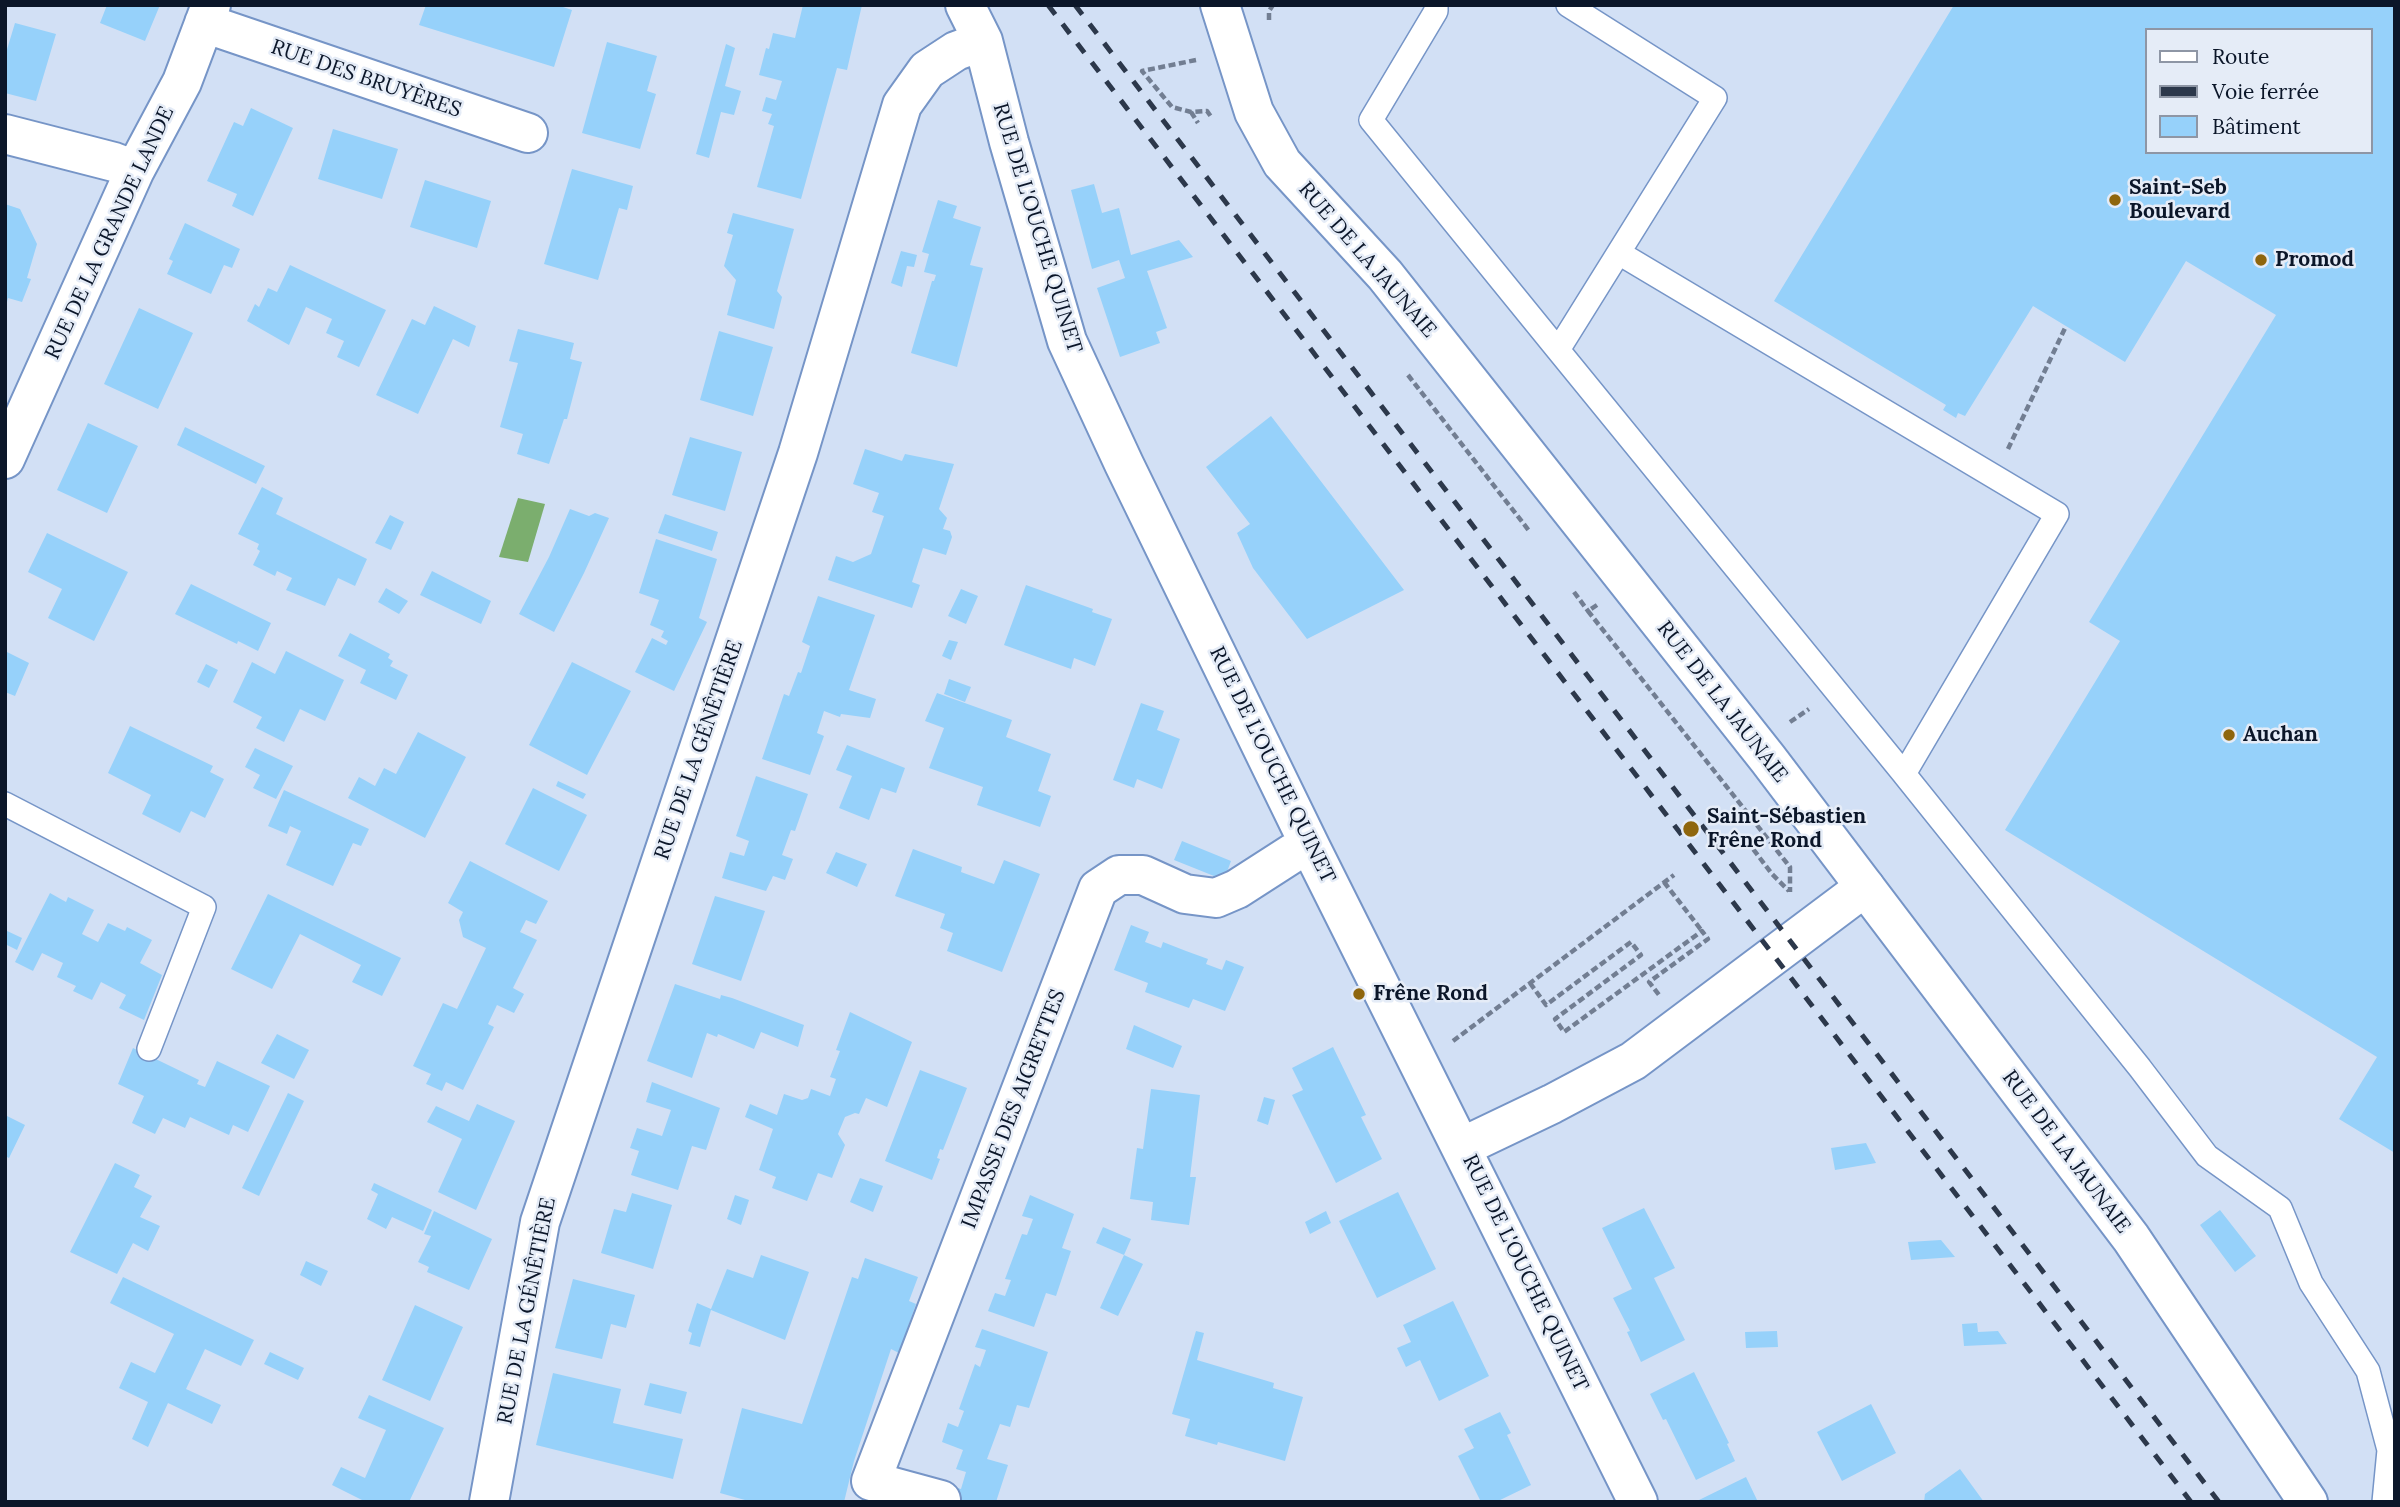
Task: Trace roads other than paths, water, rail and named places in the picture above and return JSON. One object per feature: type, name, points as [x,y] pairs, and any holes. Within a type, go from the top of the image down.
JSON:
[{"type":"street","name":"RUE DE L'OUCHE QUINET","points":[[965,5],[983,41],[1009,142],[1067,341],[1311,848],[1638,1502]]},
{"type":"street","name":"RUE DE LA JAUNAIE","points":[[1220,5],[1254,112],[1282,163],[1385,275],[1768,758],[2131,1238],[2308,1502]]},
{"type":"street","name":"RUE DES BRUYÈRES","points":[[207,14],[528,133]]},
{"type":"street","name":"RUE DE LA GRANDE LANDE","points":[[5,459],[135,170],[182,82],[207,14]]},
{"type":"street","name":"RUE DE LA GÉNÊTIÈRE","points":[[489,1502],[540,1222],[798,453],[902,105],[927,70],[956,51],[983,41]]},
{"type":"street","points":[[5,134],[135,170]]},
{"type":"street","name":"IMPASSE DES AIGRETTES","points":[[941,1500],[869,1491],[1098,889],[1119,875],[1143,875],[1185,894],[1216,898],[1237,889],[1293,853],[1311,848]]},
{"type":"street","points":[[1462,1147],[1633,1061],[1865,887]]},
{"type":"lane","points":[[1436,5],[1436,11],[1371,120],[1903,774],[2140,1068],[2207,1156],[2280,1208],[2311,1283],[2368,1371],[2389,1450],[2384,1502]]},
{"type":"lane","points":[[1558,350],[1715,98],[1568,5]]},
{"type":"lane","points":[[1619,253],[2057,514],[1903,774]]},
{"type":"lane","points":[[5,804],[204,907],[149,1049]]},
{"type":"railway","points":[[1048,5],[2191,1502]]},
{"type":"railway","points":[[1075,5],[2219,1502]]},
{"type":"place","name":"Saint-Seb Boulevard","points":[[2115,200]]},
{"type":"place","name":"Promod","points":[[2261,260]]},
{"type":"place","name":"Auchan","points":[[2229,735]]},
{"type":"place","name":"Saint-Sébastien Frêne Rond","points":[[1691,829]]},
{"type":"place","name":"Frêne Rond","points":[[1359,994]]}]
